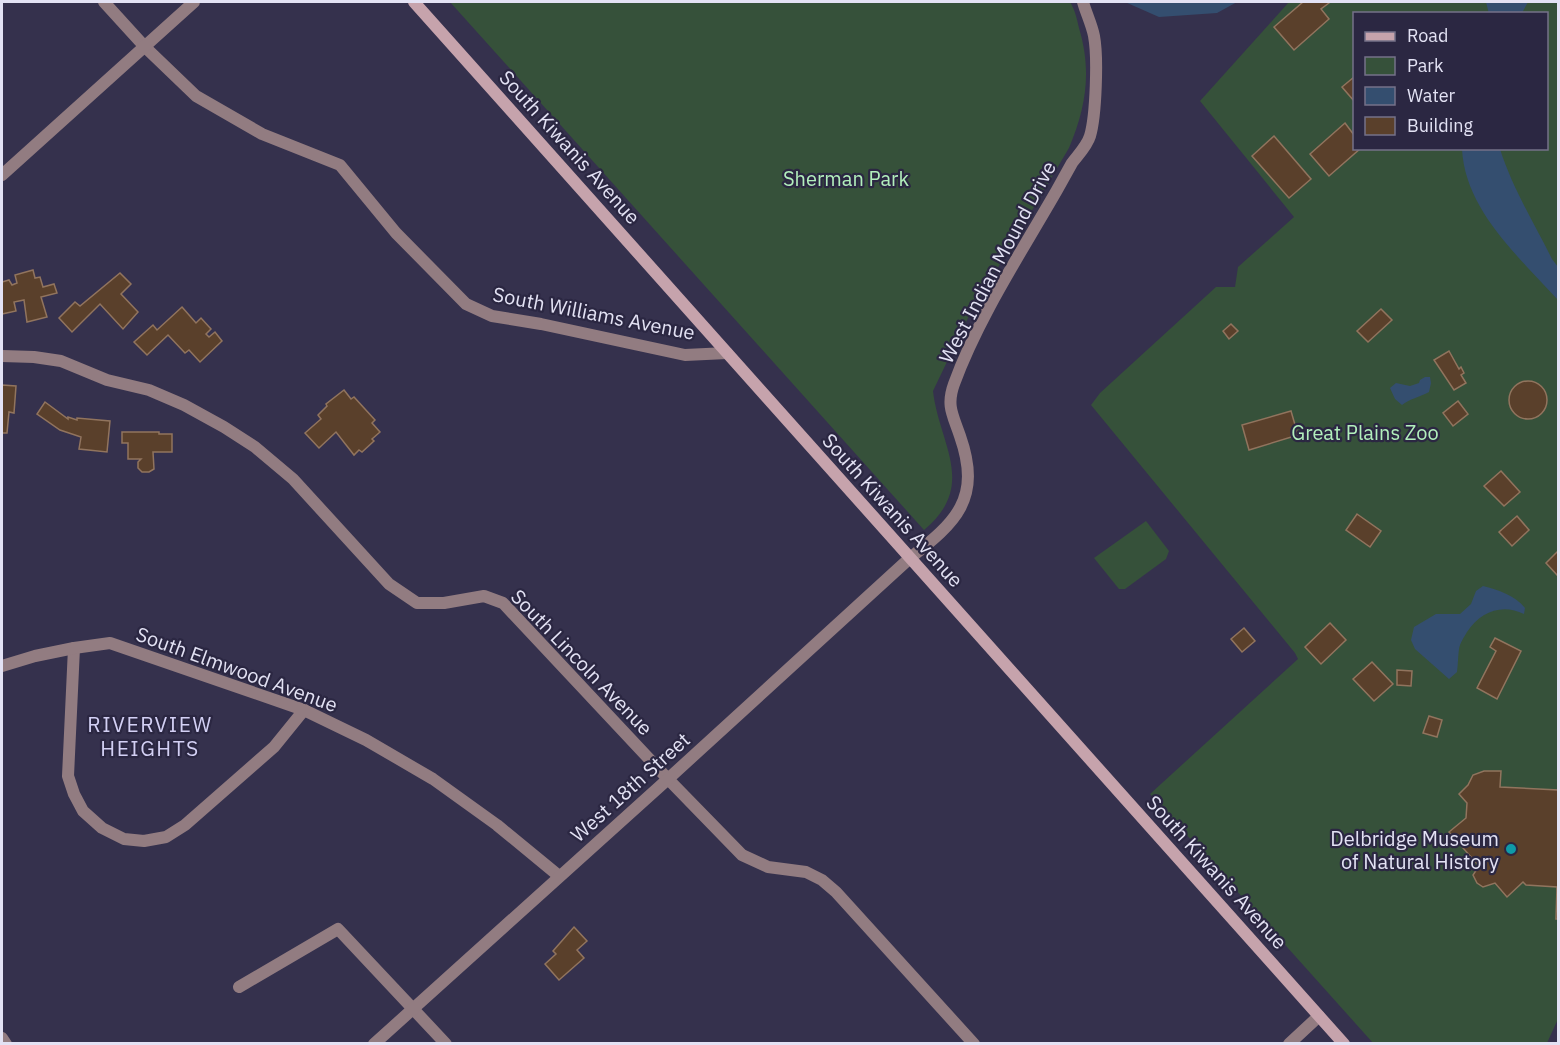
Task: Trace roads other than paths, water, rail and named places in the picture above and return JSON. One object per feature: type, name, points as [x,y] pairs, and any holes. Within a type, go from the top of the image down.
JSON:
[{"type":"main road","name":"South Kiwanis Avenue","points":[[414,2],[1344,1044]]},
{"type":"street","name":"South Williams Avenue","points":[[104,2],[145,47],[196,96],[262,134],[340,165],[396,233],[466,304],[492,316],[541,324],[685,355],[727,353]]},
{"type":"street","points":[[2,175],[194,2]]},
{"type":"street","name":"West Indian Mound Drive","points":[[910,558],[942,533],[952,521],[963,504],[969,483],[961,438],[949,400],[965,358],[980,327],[1072,164],[1090,138],[1095,94],[1094,37],[1083,2]]},
{"type":"street","name":"South Lincoln Avenue","points":[[2,356],[61,361],[107,381],[148,390],[184,405],[224,427],[255,447],[293,479],[389,584],[417,603],[444,603],[484,596],[503,603],[668,779]]},
{"type":"street","name":"West 18th Street","points":[[374,1044],[910,558]]},
{"type":"street","name":"South Elmwood Avenue","points":[[2,666],[35,656],[110,643],[304,710],[366,740],[433,779],[497,825],[559,876]]},
{"type":"street","points":[[74,648],[68,776],[83,811],[102,828],[124,839],[144,841],[166,837],[185,825],[274,747],[304,710]]},
{"type":"street","points":[[668,779],[742,855],[768,867],[806,872],[822,880],[836,892],[974,1044]]},
{"type":"street","points":[[239,987],[338,929],[446,1044]]},
{"type":"street","points":[[1289,1044],[1319,1016]]},
{"type":"street","points":[[2,1038],[6,1044]]},
{"type":"water","points":[[1125,2],[1237,2],[1217,13],[1159,17]]},
{"type":"water","points":[[1486,2],[1528,2],[1523,12],[1488,12]]},
{"type":"water","points":[[1462,150],[1500,150],[1517,191],[1558,267],[1558,300],[1496,231],[1483,212],[1465,171]]},
{"type":"water","points":[[1425,377],[1430,377],[1429,392],[1402,405],[1395,399],[1390,388],[1396,383],[1410,386],[1419,383]]},
{"type":"water","points":[[1483,586],[1511,596],[1525,608],[1524,614],[1508,609],[1492,611],[1478,619],[1461,642],[1457,672],[1449,679],[1415,649],[1411,640],[1414,627],[1436,614],[1460,614],[1471,604],[1476,591]]},
{"type":"place","name":"Delbridge Museum of Natural History","points":[[1511,849]]},
{"type":"district","name":"RIVERVIEW HEIGHTS","points":[[150,736]]},
{"type":"park label","name":"Sherman Park","points":[[846,178]]},
{"type":"park label","name":"Great Plains Zoo","points":[[1365,432]]}]
